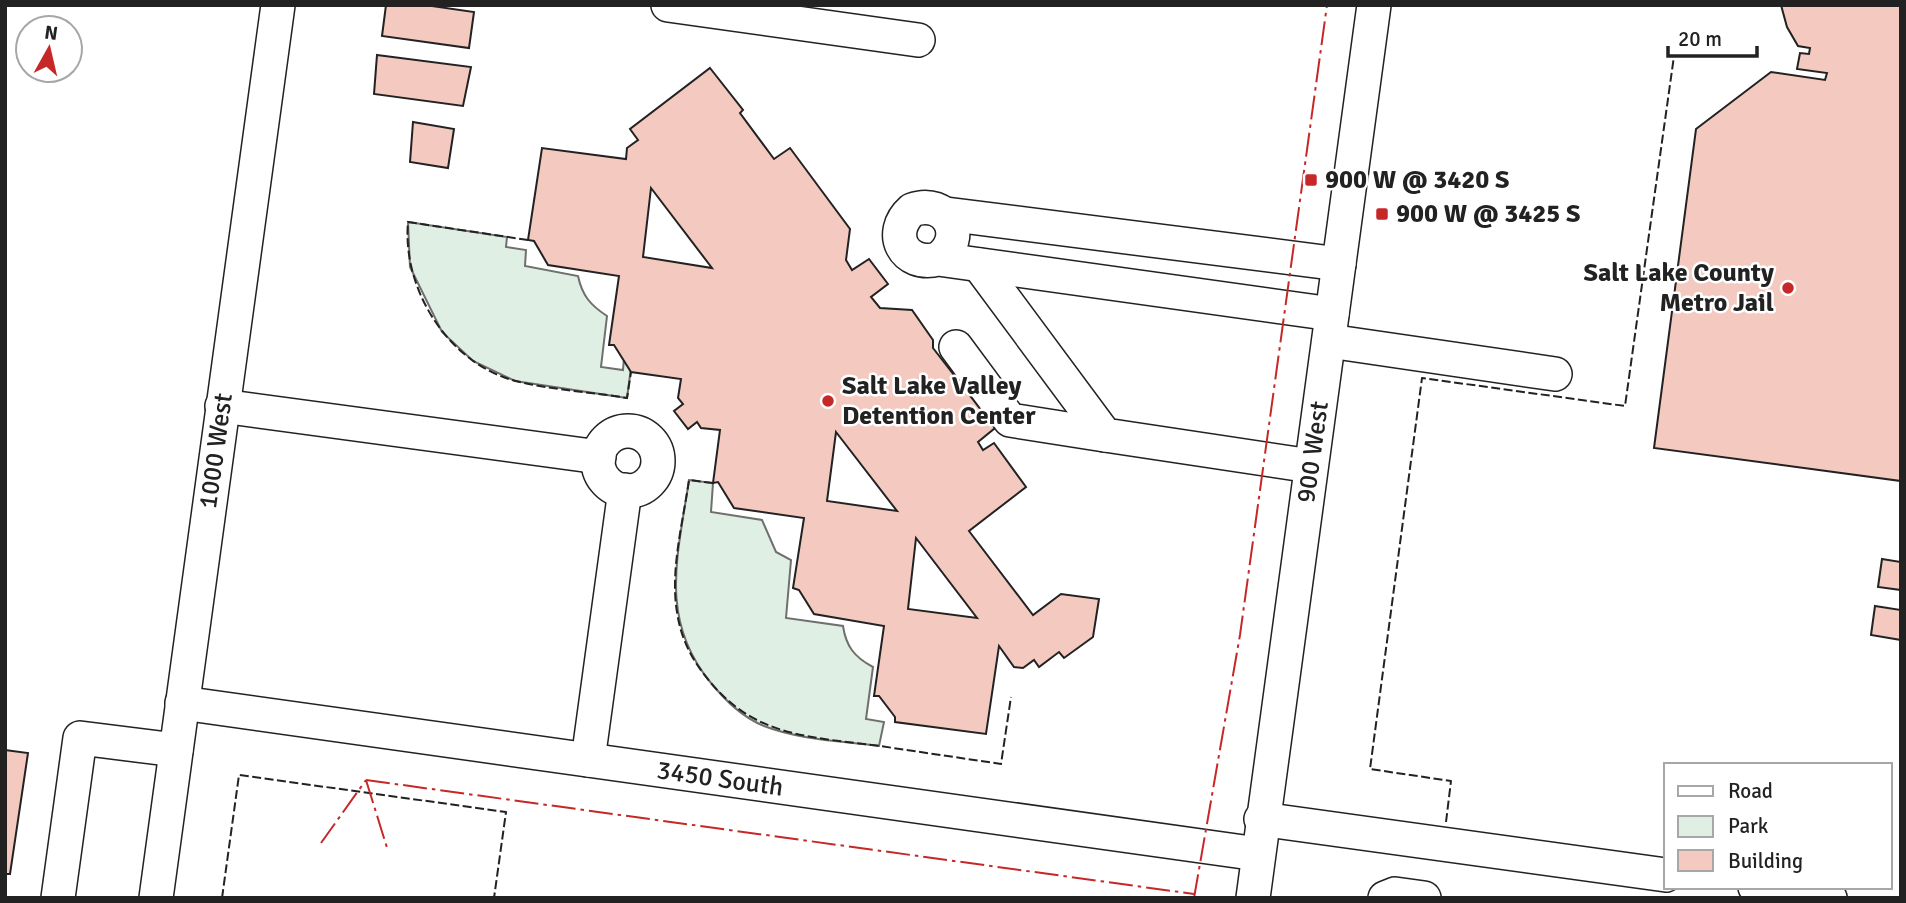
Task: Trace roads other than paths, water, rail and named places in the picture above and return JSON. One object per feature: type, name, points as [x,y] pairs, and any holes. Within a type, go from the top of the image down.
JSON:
[{"type":"street","name":"1000 West","points":[[156,898],[278,5]]},
{"type":"street","points":[[668,5],[918,40]]},
{"type":"street","name":"900 West","points":[[1253,898],[1261,819],[1374,5]]},
{"type":"street","points":[[1339,264],[946,214],[930,206],[920,206],[912,210],[900,225],[900,243],[905,252],[921,261],[938,259],[1091,280],[1555,374]]},
{"type":"street","points":[[938,259],[946,254],[954,239],[954,230],[946,214]]},
{"type":"street","points":[[1091,280],[1097,235]]},
{"type":"street","points":[[979,265],[1105,435]]},
{"type":"street","points":[[956,347],[1010,420],[1311,466]]},
{"type":"street","points":[[222,406],[599,457]]},
{"type":"street","points":[[633,431],[651,441],[658,460],[653,479],[636,490],[625,490],[608,483],[599,467],[599,457],[607,440],[623,432],[633,431]]},
{"type":"street","points":[[588,760],[625,490]]},
{"type":"street","name":"3450 South","points":[[182,703],[1258,854]]},
{"type":"street","points":[[58,898],[80,738],[176,750]]},
{"type":"street","points":[[1261,819],[1664,875]]},
{"type":"street","points":[[1769,889],[1830,898]]},
{"type":"street","points":[[1385,898],[1395,894],[1424,898]]},
{"type":"place","name":"900 W @ 3420 S","points":[[1311,180]]},
{"type":"place","name":"900 W @ 3425 S","points":[[1382,214]]},
{"type":"place","name":"Salt Lake County Metro Jail","points":[[1788,288]]},
{"type":"place","name":"Salt Lake Valley Detention Center","points":[[828,401]]}]
